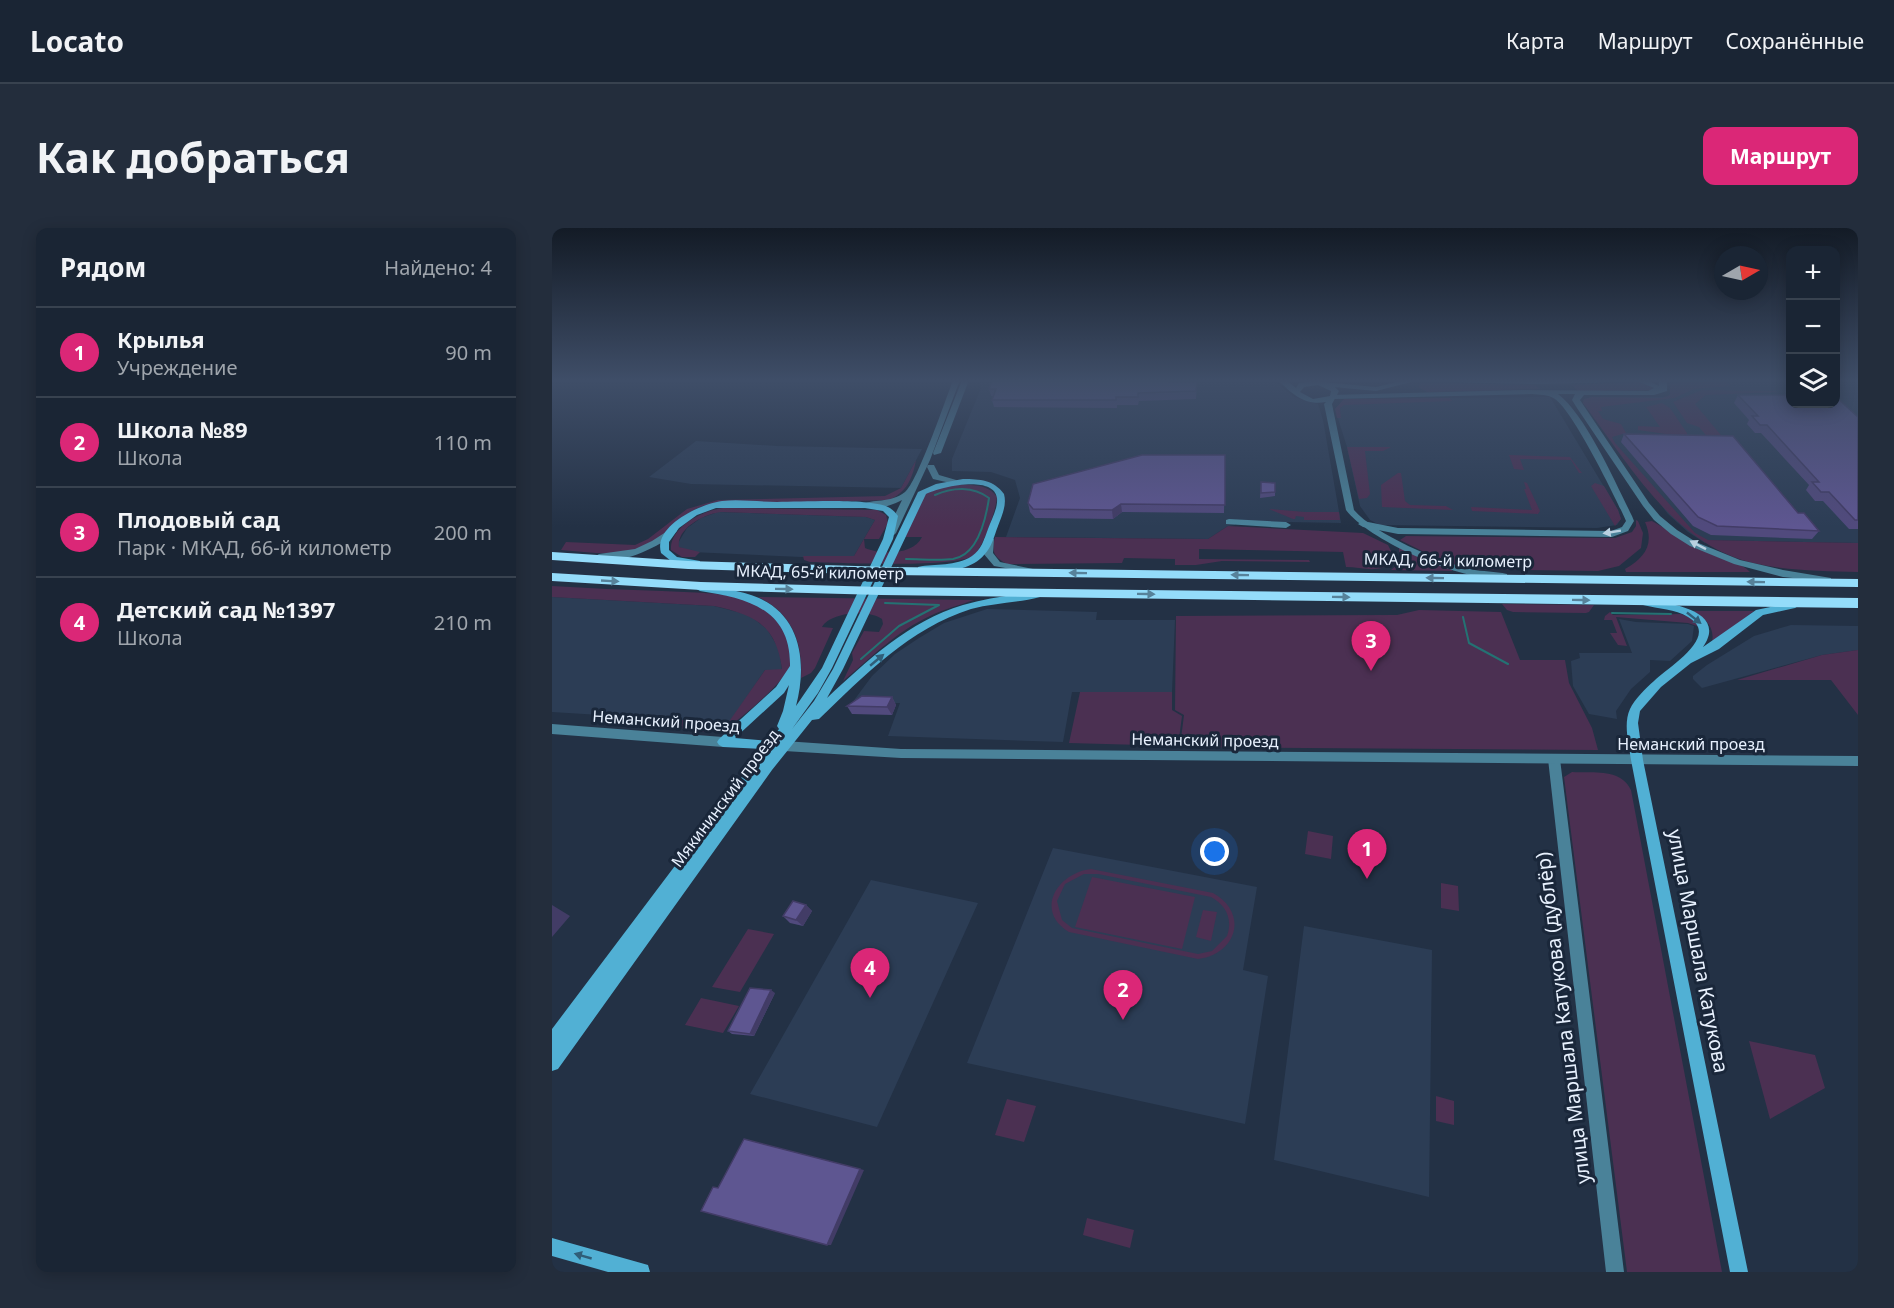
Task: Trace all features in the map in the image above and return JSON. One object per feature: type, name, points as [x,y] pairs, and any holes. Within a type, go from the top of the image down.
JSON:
[{"type":"highway","name":"МКАД, 65-й километр","points":[[552,556],[713,566],[1037,573]]},
{"type":"highway","name":"МКАД, 66-й километр","points":[[1037,573],[1857,583]]},
{"type":"highway","name":"МКАД, 65-й километр","points":[[552,577],[766,588],[1619,600]]},
{"type":"highway","points":[[1619,600],[1858,603]]},
{"type":"main road","points":[[890,571],[934,568],[966,562],[981,553],[989,539],[1000,504],[999,494],[987,484],[959,482],[929,488],[917,498]]},
{"type":"main road","name":"Мякининский проезд","points":[[552,1042],[784,742],[818,704],[838,669],[851,630],[893,539],[917,498]]},
{"type":"main road","points":[[713,566],[674,559],[664,551],[663,546],[672,531],[690,515],[707,507],[722,504],[865,506],[886,509],[892,512],[893,539]]},
{"type":"main road","points":[[684,585],[752,598],[774,611],[788,629],[796,664],[794,696],[784,742]]},
{"type":"main road","points":[[784,742],[896,644],[928,623],[980,603],[1049,593]]},
{"type":"main road","name":"улица Маршала Катукова","points":[[1619,600],[1660,605],[1693,615],[1706,630],[1705,636],[1687,660]]},
{"type":"main road","name":"улица Маршала Катукова","points":[[1738,1272],[1636,760],[1632,723],[1635,710],[1657,684],[1687,660],[1715,646],[1761,612],[1787,606],[1841,603]]},
{"type":"main road","name":"Мякининский проезд","points":[[552,1063],[784,742],[851,630]]},
{"type":"main road","points":[[723,742],[786,683],[796,664]]},
{"type":"main road","points":[[814,690],[811,701],[818,704],[833,699]]},
{"type":"main road","name":"Неманский проезд","points":[[723,742],[784,742]]},
{"type":"main road","points":[[552,1247],[641,1272]]},
{"type":"street","points":[[893,539],[937,429]]},
{"type":"street","points":[[917,498],[946,429]]},
{"type":"street","points":[[1333,429],[1350,510],[1363,524],[1454,567],[1485,574],[1541,579]]},
{"type":"street","points":[[1363,524],[1398,531],[1612,534],[1625,529],[1630,521],[1581,429]]},
{"type":"street","points":[[1595,429],[1634,488],[1654,514],[1667,526],[1714,553],[1777,573],[1857,583]]},
{"type":"street","points":[[931,467],[936,477],[959,482]]},
{"type":"street","points":[[1606,477],[1620,478],[1634,488]]},
{"type":"street","points":[[1613,490],[1615,485],[1622,484],[1634,488]]},
{"type":"street","points":[[865,506],[897,502],[912,488]]},
{"type":"street","points":[[1229,522],[1286,525]]},
{"type":"street","points":[[576,558],[637,553],[654,545],[672,531]]},
{"type":"street","points":[[989,539],[988,553],[997,564],[1037,573]]},
{"type":"street","name":"Неманский проезд","points":[[552,729],[723,742]]},
{"type":"street","name":"Неманский проезд","points":[[784,742],[816,750],[914,753],[1858,761]]},
{"type":"street","name":"улица Маршала Катукова (дублёр)","points":[[1554,759],[1615,1272]]},
{"type":"shaded area","points":[[964,429],[1325,429],[1341,523],[1236,521],[1235,525],[1228,526],[1208,539],[1006,537],[1020,498],[1015,480],[991,472],[952,471],[952,459]]},
{"type":"shaded area","points":[[1341,429],[1569,429],[1618,510],[1621,519],[1617,525],[1597,528],[1380,525],[1370,520],[1360,506]]},
{"type":"shaded area","points":[[1602,429],[1624,429],[1626,433],[1612,437],[1615,443],[1695,533],[1708,540],[1858,543],[1858,572],[1766,566],[1725,553],[1699,539],[1676,520],[1636,475]]},
{"type":"shaded area","points":[[1603,429],[1858,429],[1858,543],[1708,540],[1705,543],[1688,532],[1668,514]]},
{"type":"shaded area","points":[[1684,429],[1687,435],[1680,436],[1638,430]]},
{"type":"shaded area","points":[[1700,429],[1716,429],[1725,440],[1710,440]]},
{"type":"shaded area","points":[[696,441],[777,446],[922,449],[901,488],[691,484],[649,477]]},
{"type":"shaded area","points":[[1347,447],[1391,447],[1383,451],[1365,451],[1370,494],[1367,498],[1359,499]]},
{"type":"shaded area","points":[[1509,455],[1570,457],[1582,473],[1579,473],[1571,460],[1520,459],[1524,470],[1514,469]]},
{"type":"shaded area","points":[[916,460],[908,484],[889,500],[706,505],[684,517],[657,540],[635,550],[598,553],[561,550],[566,542],[635,545],[648,539],[687,509],[718,500],[885,496],[901,488]]},
{"type":"shaded area","points":[[1401,473],[1405,501],[1410,505],[1446,506],[1453,510],[1382,507],[1381,485]]},
{"type":"shaded area","points":[[1524,482],[1527,483],[1540,511],[1538,514],[1472,511],[1471,507],[1532,510],[1524,489],[1526,489]]},
{"type":"shaded area","points":[[1595,483],[1604,486],[1618,510],[1621,519],[1615,526],[1591,486]]},
{"type":"shaded area","points":[[948,485],[982,487],[993,492],[997,497],[992,520],[981,546],[973,556],[962,560],[895,564],[810,562],[804,560],[803,556],[854,556],[875,520],[866,517],[722,512],[708,515],[693,523],[682,534],[679,547],[700,552],[695,557],[682,557],[671,550],[676,534],[689,521],[707,512],[723,508],[877,510],[886,515],[888,523],[879,539],[864,539],[865,548],[880,552],[905,550],[918,543],[922,537],[902,537],[924,493]]},
{"type":"shaded area","points":[[1269,509],[1339,512],[1340,520],[1304,520],[1304,517],[1296,516],[1293,519]]},
{"type":"shaded area","points":[[718,512],[866,517],[875,520],[854,556],[824,558],[691,552],[679,547],[678,543],[687,528],[701,518]]},
{"type":"shaded area","points":[[1636,520],[1643,533],[1641,548],[1619,566],[1598,571],[1465,569],[1444,562],[1400,540],[1406,536],[1615,538],[1632,532],[1636,526]]},
{"type":"shaded area","points":[[1652,521],[1703,550],[1742,566],[1750,572],[1626,572],[1625,569],[1638,560],[1646,550],[1649,538],[1645,522]]},
{"type":"shaded area","points":[[1228,526],[1363,533],[1388,545],[1393,560],[1388,565],[1371,569],[1346,567],[1343,552],[1199,549],[1199,559],[1309,560],[1310,562],[1222,561],[1175,565],[1175,559],[1124,558],[1122,563],[1007,564],[996,556],[993,547],[995,537],[1208,539]]},
{"type":"shaded area","points":[[1399,547],[1452,569],[1452,571],[1391,570],[1399,563]]},
{"type":"shaded area","points":[[552,586],[707,593],[741,598],[760,606],[775,619],[786,636],[791,664],[788,671],[772,689],[750,710],[723,730],[713,732],[682,729],[682,726],[625,722],[623,716],[728,723],[765,670],[782,669],[775,642],[761,624],[728,609],[714,606],[552,597]]},
{"type":"shaded area","points":[[552,597],[714,606],[749,615],[767,629],[779,649],[782,670],[765,670],[729,723],[552,712]]},
{"type":"shaded area","points":[[758,597],[974,600],[935,614],[906,629],[843,681],[853,660],[852,653],[864,631],[879,632],[883,624],[882,619],[859,613],[841,615],[826,622],[822,627],[833,628],[815,668],[801,678],[800,652],[793,630],[779,611]]},
{"type":"shaded area","points":[[1502,604],[1594,605],[1586,613],[1513,612],[1507,610]]},
{"type":"shaded area","points":[[987,609],[1097,612],[1096,620],[1175,620],[1172,692],[1072,692],[1063,742],[888,736],[900,703],[852,703],[872,676],[895,654],[944,623]]},
{"type":"shaded area","points":[[1419,610],[1501,612],[1520,660],[1565,660],[1569,683],[1592,728],[1598,750],[1180,747],[1184,715],[1175,710],[1176,616],[1397,615]]},
{"type":"shaded area","points":[[1693,611],[1754,611],[1712,643],[1713,637],[1709,624]]},
{"type":"shaded area","points":[[1610,612],[1613,615],[1681,614],[1691,618],[1700,627],[1688,623],[1616,617],[1627,646],[1618,645],[1610,633],[1617,633],[1612,620],[1604,620]]},
{"type":"shaded area","points":[[1619,619],[1694,626],[1692,641],[1670,661],[1650,660],[1650,672],[1631,689],[1616,711],[1617,719],[1589,714],[1573,686],[1571,661],[1580,658],[1579,653],[1632,653]]},
{"type":"shaded area","points":[[1791,625],[1858,626],[1858,650],[1822,655],[1702,688],[1693,679],[1693,676],[1707,665],[1754,636]]},
{"type":"shaded area","points":[[1858,650],[1858,715],[1831,680],[1737,680],[1822,655]]},
{"type":"shaded area","points":[[1080,692],[1172,692],[1172,710],[1182,716],[1178,746],[1069,743]]},
{"type":"shaded area","points":[[1572,772],[1597,772],[1613,775],[1626,783],[1631,790],[1722,1272],[1627,1272],[1564,777]]},
{"type":"shaded area","points":[[1308,831],[1333,836],[1331,859],[1305,854]]},
{"type":"shaded area","points":[[1053,848],[1257,887],[1243,970],[1268,976],[1245,1124],[967,1063]]},
{"type":"shaded area","points":[[1091,869],[1213,893],[1224,901],[1231,911],[1234,932],[1222,949],[1211,956],[1198,959],[1069,932],[1053,914],[1052,904],[1054,894],[1060,885],[1079,872]],"holes":[[[1084,874],[1098,874],[1211,897],[1221,904],[1227,913],[1229,918],[1227,936],[1212,951],[1198,954],[1072,928],[1062,920],[1057,901],[1065,884]]]},
{"type":"shaded area","points":[[1092,877],[1195,897],[1182,949],[1075,927]]},
{"type":"shaded area","points":[[871,880],[978,903],[877,1127],[750,1094]]},
{"type":"shaded area","points":[[1441,883],[1458,886],[1459,911],[1441,908]]},
{"type":"shaded area","points":[[1203,910],[1217,912],[1211,941],[1196,937]]},
{"type":"shaded area","points":[[1304,926],[1432,950],[1429,1197],[1274,1160]]},
{"type":"shaded area","points":[[748,929],[774,934],[740,992],[712,987]]},
{"type":"shaded area","points":[[701,998],[739,1006],[723,1033],[685,1025]]},
{"type":"shaded area","points":[[1749,1041],[1815,1055],[1825,1088],[1770,1119]]},
{"type":"shaded area","points":[[1436,1096],[1454,1101],[1454,1125],[1436,1121]]},
{"type":"shaded area","points":[[1007,1099],[1036,1106],[1024,1142],[995,1135]]},
{"type":"shaded area","points":[[1087,1218],[1134,1230],[1130,1248],[1083,1235]]},
{"type":"building","points":[[1770,429],[1858,429],[1858,520],[1855,520],[1829,492],[1821,492],[1812,482],[1819,482]]},
{"type":"building","points":[[1624,434],[1733,436],[1798,513],[1804,513],[1819,531],[1717,526],[1698,517]]},
{"type":"building","points":[[1142,455],[1225,455],[1225,505],[1121,504],[1112,510],[1033,509],[1028,503],[1033,484]]},
{"type":"building","points":[[1261,482],[1275,483],[1275,492],[1261,493]]},
{"type":"building","points":[[862,696],[892,697],[887,707],[847,706]]},
{"type":"building","points":[[793,901],[806,905],[796,920],[783,916]]},
{"type":"building","points":[[750,988],[771,990],[750,1034],[728,1031]]},
{"type":"building","points":[[744,1139],[860,1169],[827,1245],[701,1211],[713,1187],[718,1188]]},
{"type":"waterway","points":[[906,559],[953,559],[969,551],[975,543],[986,515],[989,498],[976,491],[963,489],[949,490],[935,495]]},
{"type":"waterway","points":[[861,659],[899,626],[939,605],[885,603]]},
{"type":"waterway","points":[[1612,613],[1671,614]]},
{"type":"waterway","points":[[1463,617],[1469,643],[1508,664]]},
{"type":"place","name":"Плодовый сад","points":[[1371,671]]},
{"type":"place","name":"Крылья","points":[[1367,879]]},
{"type":"place","name":"Детский сад №1397","points":[[870,998]]},
{"type":"place","name":"Школа №89","points":[[1123,1020]]}]
